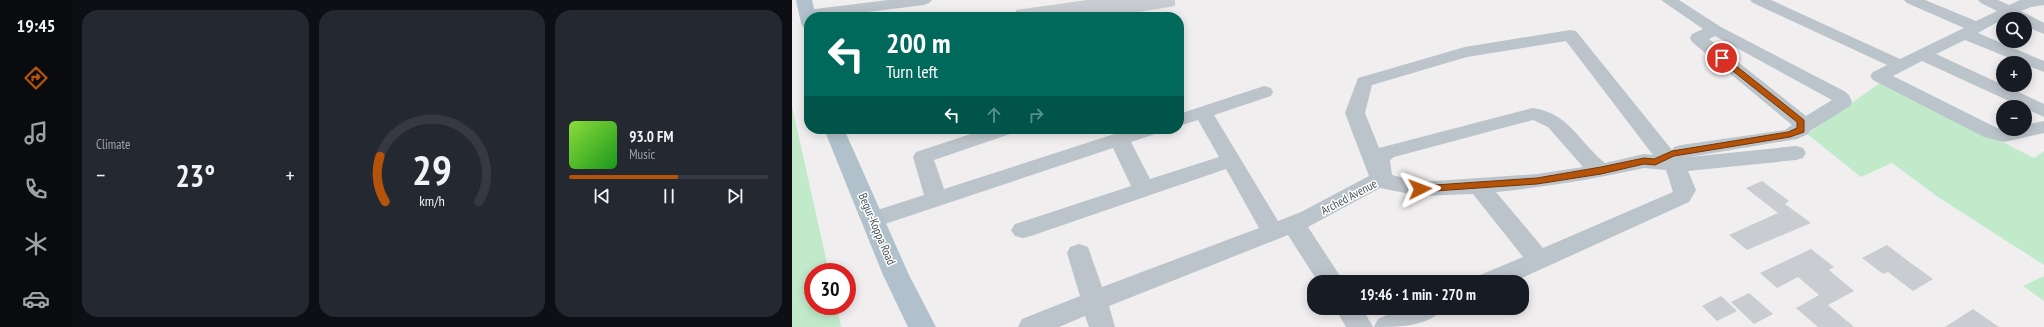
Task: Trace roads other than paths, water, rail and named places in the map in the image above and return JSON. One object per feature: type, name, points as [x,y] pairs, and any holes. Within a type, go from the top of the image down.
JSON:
[{"type":"main road","name":"Begur-Koppa Road","points":[[836,134],[896,275],[922,327]]},
{"type":"street","points":[[816,12],[924,0]]},
{"type":"street","points":[[1669,0],[1715,30]]},
{"type":"street","points":[[1758,0],[1900,65]]},
{"type":"street","points":[[1912,0],[2044,67]]},
{"type":"street","points":[[1986,0],[2044,29]]},
{"type":"street","points":[[2032,1],[1921,54],[1879,76],[1991,133],[2004,136],[2044,127]]},
{"type":"street","points":[[1715,30],[1698,38],[1801,122],[1801,130]]},
{"type":"street","name":"Arched Avenue","points":[[1031,327],[1094,300],[1309,218],[1367,186],[1382,180],[1420,189],[1479,186],[1537,181],[1644,161],[1665,161],[1790,135],[1840,106],[1843,102],[1842,99],[1715,30]]},
{"type":"street","points":[[1382,180],[1355,114],[1364,82],[1465,52],[1570,35],[1665,161],[1685,190],[1682,197],[1505,275]]},
{"type":"street","points":[[1921,54],[2044,111]]},
{"type":"street","points":[[1184,118],[1264,92]]},
{"type":"street","points":[[1202,112],[1231,160],[1284,228],[1325,275]]},
{"type":"street","points":[[1382,180],[1379,158],[1387,152],[1533,114],[1545,115],[1555,122],[1583,156],[1601,170]]},
{"type":"street","points":[[936,199],[923,157],[991,134]]},
{"type":"street","points":[[873,220],[1136,134]]},
{"type":"street","points":[[1119,140],[1144,189]]},
{"type":"street","points":[[1665,161],[1796,153]]},
{"type":"street","points":[[1023,230],[1231,160]]},
{"type":"street","points":[[1479,186],[1538,260]]},
{"type":"street","points":[[1079,253],[1102,327]]},
{"type":"street","points":[[1352,315],[1360,327]]},
{"type":"street","points":[[1387,327],[1414,315]]}]
